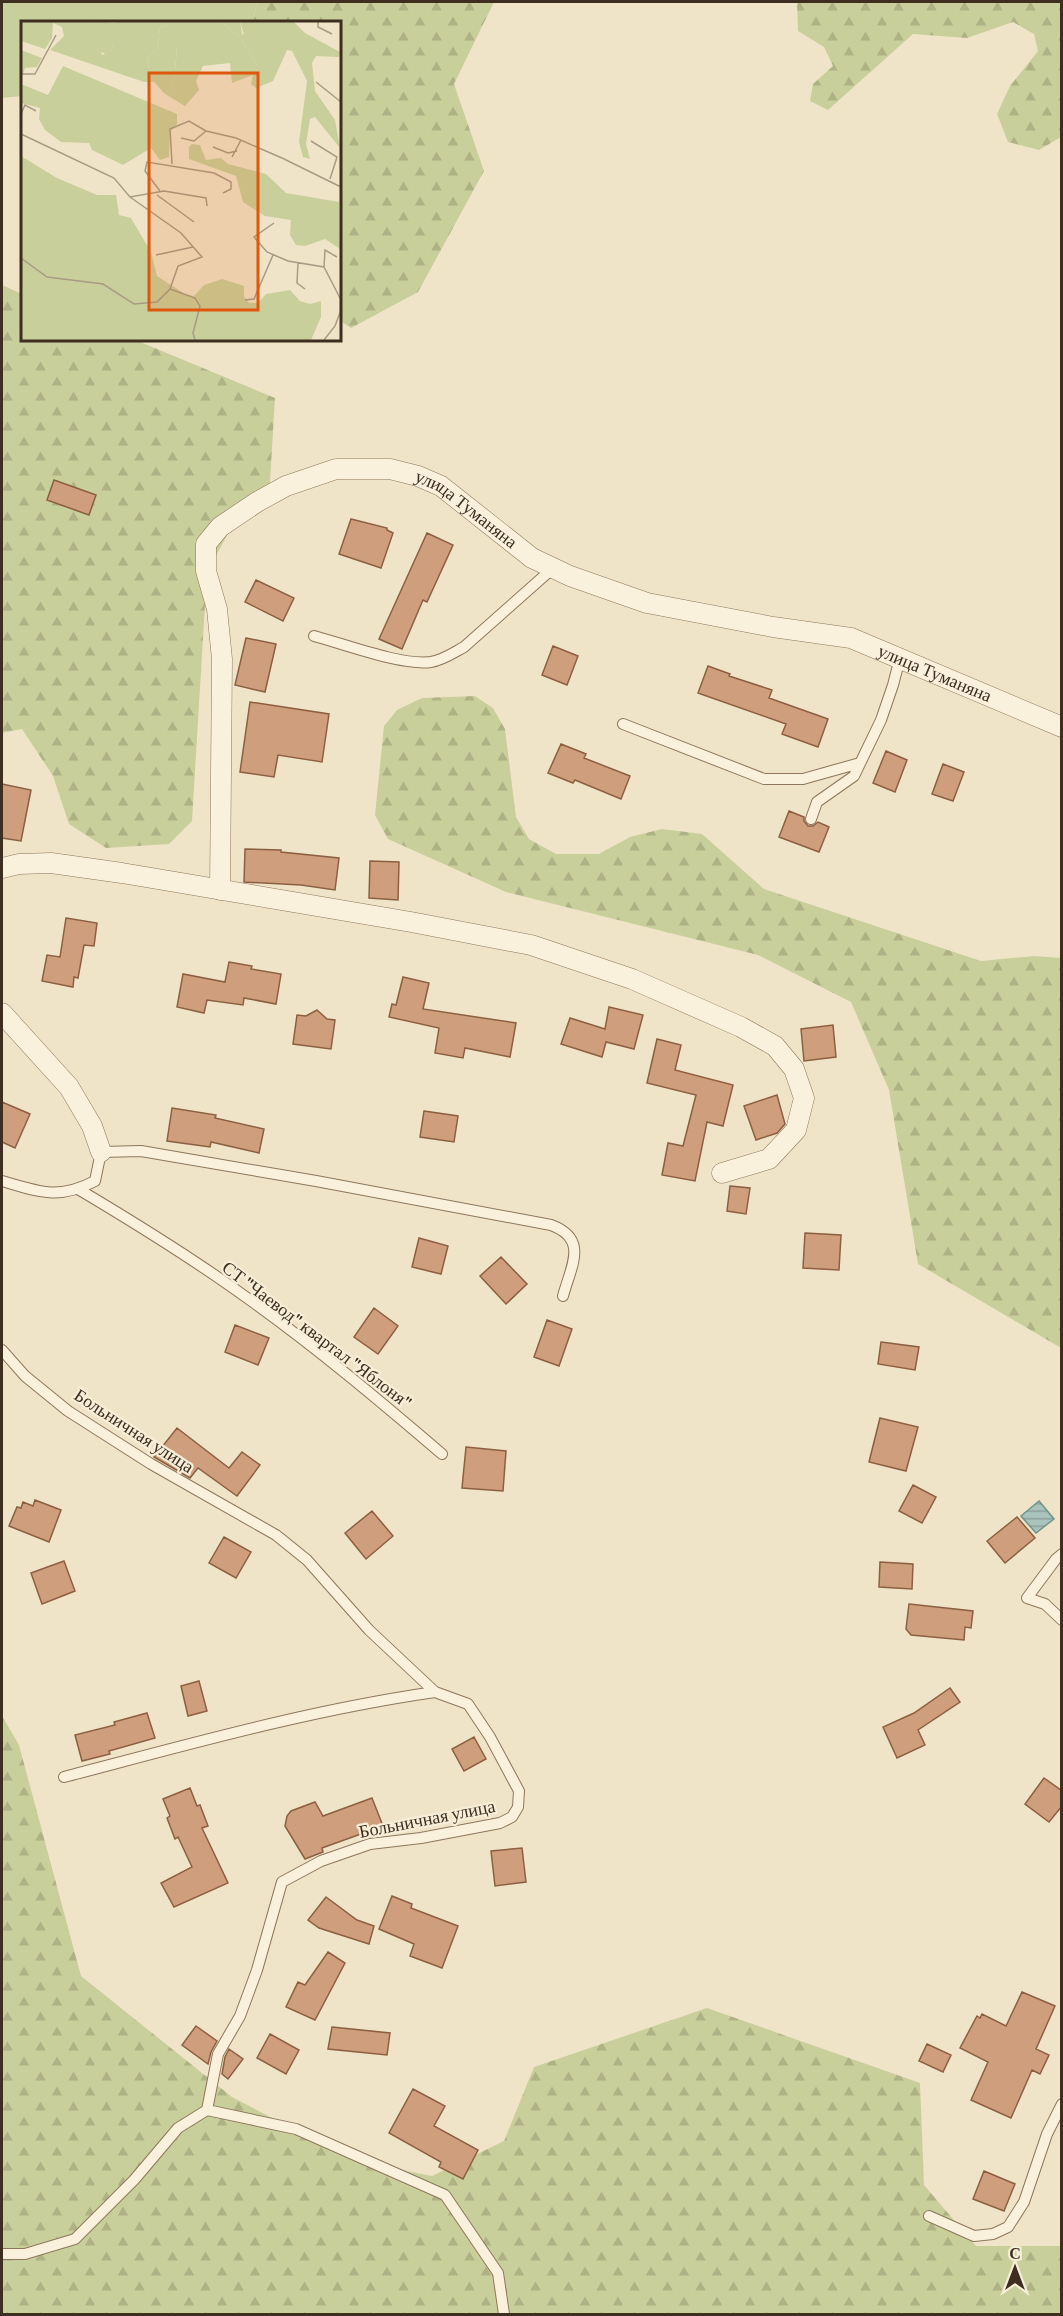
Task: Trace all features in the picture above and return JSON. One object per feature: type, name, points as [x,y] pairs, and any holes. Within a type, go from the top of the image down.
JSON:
[{"type":"street","name":"улица Туманяна","points":[[220,890],[222,659],[217,609],[206,571],[206,544],[220,527],[257,502],[296,482],[336,469],[390,469],[418,476],[441,486],[532,558],[552,569],[647,603],[773,627],[851,638],[1062,727]]},
{"type":"street","points":[[2,868],[19,864],[51,863],[411,922],[531,945],[632,979],[741,1027],[775,1046],[794,1069],[804,1098],[796,1130],[769,1159],[722,1173]]},
{"type":"street","points":[[2,1013],[69,1087],[92,1126],[101,1152]]},
{"type":"lane","points":[[314,636],[412,663],[432,662],[448,657],[464,647],[552,569]]},
{"type":"lane","points":[[811,819],[817,802],[854,776],[881,720],[900,658]]},
{"type":"lane","points":[[623,724],[764,779],[803,779],[860,763]]},
{"type":"lane","points":[[2,1181],[57,1194],[78,1189],[95,1181],[101,1152],[141,1151],[551,1225],[564,1230],[573,1240],[575,1254],[563,1296]]},
{"type":"lane","name":"СТ \"Чаевод\" квартал \"Яблоня\"","points":[[78,1189],[250,1300],[366,1390],[442,1454]]},
{"type":"lane","name":"Больничная улица","points":[[2,1350],[25,1376],[68,1411],[151,1464],[276,1535],[307,1560],[369,1630],[435,1692],[468,1704],[490,1737],[519,1791],[518,1807],[512,1817],[500,1823],[422,1838],[370,1844],[321,1861],[282,1882],[257,1970],[240,2016],[218,2054],[207,2110]]},
{"type":"lane","points":[[1062,1554],[1026,1598],[1045,1604],[1062,1620]]},
{"type":"lane","points":[[64,1777],[250,1728],[382,1700],[435,1692]]},
{"type":"lane","points":[[929,2216],[974,2236],[993,2234],[1008,2227],[1024,2202],[1047,2134],[1062,2104]]},
{"type":"lane","points":[[2,2254],[25,2254],[75,2239],[134,2180],[178,2128],[207,2110],[296,2128],[445,2195],[498,2273],[504,2314]]},
{"type":"green space","points":[[2,2],[257,2],[253,21],[21,21],[21,96],[2,98]]},
{"type":"green space","points":[[257,2],[494,2],[454,84],[484,171],[418,292],[351,328],[340,321],[340,21],[253,21]]},
{"type":"green space","points":[[797,2],[1061,2],[1061,137],[1039,150],[1008,142],[997,114],[1010,86],[1038,51],[1034,34],[1013,22],[967,38],[913,34],[828,110],[810,101],[813,84],[833,66],[824,47],[798,31]]},
{"type":"green space","points":[[2,285],[21,294],[21,340],[135,340],[275,398],[269,498],[237,517],[207,572],[192,821],[169,844],[106,848],[69,824],[53,776],[22,729],[2,733]]},
{"type":"green space","points":[[475,696],[493,708],[505,729],[516,817],[529,839],[556,854],[599,854],[630,837],[662,829],[702,834],[764,889],[981,961],[1034,956],[1061,958],[1061,1348],[918,1264],[889,1090],[851,1002],[758,955],[506,892],[388,839],[375,815],[384,726],[397,710],[422,698]]},
{"type":"green space","points":[[2,1716],[19,1745],[81,1976],[232,2097],[353,2160],[432,2176],[504,2141],[534,2067],[707,2008],[920,2083],[924,2185],[976,2246],[1061,2246],[1061,2314],[2,2314]]},
{"type":"water","points":[[1039,1501],[1054,1519],[1036,1533],[1021,1516]]},
{"type":"building","points":[[54,480],[96,495],[89,515],[47,500]]},
{"type":"building","points":[[351,519],[387,528],[393,533],[381,568],[339,554]]},
{"type":"building","points":[[427,533],[453,545],[427,602],[423,600],[402,649],[379,639]]},
{"type":"building","points":[[256,580],[294,598],[283,621],[245,602]]},
{"type":"building","points":[[246,638],[276,644],[265,692],[235,685]]},
{"type":"building","points":[[553,646],[578,656],[567,685],[542,675]]},
{"type":"building","points":[[708,666],[730,674],[729,676],[772,690],[769,698],[828,719],[818,747],[782,734],[786,724],[698,693]]},
{"type":"building","points":[[250,702],[329,714],[322,762],[278,755],[274,777],[240,772]]},
{"type":"building","points":[[561,744],[586,754],[584,758],[630,776],[621,799],[575,780],[573,783],[548,773]]},
{"type":"building","points":[[886,751],[907,760],[895,792],[873,783]]},
{"type":"building","points":[[943,764],[964,772],[953,801],[932,794]]},
{"type":"building","points":[[2,784],[31,790],[21,841],[2,838]]},
{"type":"building","points":[[789,811],[804,817],[808,826],[813,826],[818,822],[829,827],[819,852],[779,837]]},
{"type":"building","points":[[245,849],[281,850],[281,852],[339,858],[335,890],[301,885],[244,882]]},
{"type":"building","points":[[370,861],[399,862],[398,900],[369,898]]},
{"type":"building","points":[[66,918],[97,923],[94,946],[84,945],[78,978],[74,977],[73,987],[42,981],[47,955],[60,957]]},
{"type":"building","points":[[229,962],[252,966],[251,969],[281,974],[276,1004],[244,998],[243,1005],[207,1000],[204,1013],[177,1007],[183,974],[225,982]]},
{"type":"building","points":[[403,977],[429,983],[423,1009],[516,1023],[510,1057],[465,1048],[463,1058],[435,1053],[439,1028],[389,1017],[392,1004],[396,1005]]},
{"type":"building","points":[[609,1007],[643,1015],[634,1049],[606,1042],[602,1057],[561,1044],[570,1018],[605,1029]]},
{"type":"building","points":[[317,1010],[327,1019],[335,1020],[331,1049],[293,1044],[297,1015],[306,1016]]},
{"type":"building","points":[[833,1025],[836,1057],[804,1061],[801,1029]]},
{"type":"building","points":[[657,1039],[681,1045],[675,1070],[733,1085],[723,1126],[707,1122],[695,1181],[662,1175],[668,1143],[683,1146],[696,1095],[647,1083]]},
{"type":"building","points":[[777,1095],[785,1124],[777,1133],[756,1140],[744,1106]]},
{"type":"building","points":[[2,1102],[30,1114],[15,1148],[2,1142]]},
{"type":"building","points":[[172,1108],[216,1115],[215,1118],[264,1129],[259,1153],[211,1142],[210,1147],[167,1141]]},
{"type":"building","points":[[424,1111],[458,1116],[454,1142],[420,1137]]},
{"type":"building","points":[[730,1186],[750,1188],[746,1214],[727,1211]]},
{"type":"building","points":[[805,1233],[841,1235],[839,1270],[803,1268]]},
{"type":"building","points":[[419,1238],[448,1246],[441,1274],[412,1267]]},
{"type":"building","points":[[501,1257],[527,1284],[506,1304],[480,1276]]},
{"type":"building","points":[[374,1308],[398,1326],[378,1354],[354,1337]]},
{"type":"building","points":[[547,1320],[572,1329],[559,1366],[534,1357]]},
{"type":"building","points":[[235,1325],[269,1338],[258,1365],[225,1352]]},
{"type":"building","points":[[881,1342],[919,1347],[915,1370],[878,1364]]},
{"type":"building","points":[[880,1418],[918,1427],[906,1471],[869,1462]]},
{"type":"building","points":[[177,1428],[229,1468],[242,1452],[260,1465],[237,1496],[198,1468],[190,1478],[154,1457]]},
{"type":"building","points":[[466,1447],[506,1451],[503,1491],[462,1488]]},
{"type":"building","points":[[913,1485],[936,1497],[922,1523],[899,1511]]},
{"type":"building","points":[[35,1500],[61,1510],[49,1542],[9,1526],[17,1507],[21,1508],[23,1502],[33,1506]]},
{"type":"building","points":[[372,1511],[393,1536],[366,1559],[345,1533]]},
{"type":"building","points":[[1017,1517],[1035,1538],[1005,1563],[987,1541]]},
{"type":"building","points":[[224,1537],[251,1552],[236,1578],[209,1563]]},
{"type":"building","points":[[64,1561],[75,1591],[42,1604],[31,1573]]},
{"type":"building","points":[[880,1562],[913,1564],[912,1589],[879,1587]]},
{"type":"building","points":[[909,1604],[973,1611],[971,1628],[965,1627],[964,1640],[911,1635],[906,1629]]},
{"type":"building","points":[[199,1681],[207,1711],[188,1716],[181,1686]]},
{"type":"building","points":[[950,1688],[960,1702],[918,1730],[925,1745],[897,1758],[883,1727],[914,1713]]},
{"type":"building","points":[[147,1713],[155,1738],[82,1761],[75,1735],[115,1725],[114,1722]]},
{"type":"building","points":[[474,1737],[486,1759],[464,1771],[452,1749]]},
{"type":"building","points":[[1044,1778],[1062,1791],[1062,1806],[1049,1822],[1025,1804]]},
{"type":"building","points":[[190,1788],[208,1826],[202,1828],[228,1883],[174,1907],[161,1883],[192,1867],[178,1837],[175,1839],[167,1818],[170,1816],[163,1799]]},
{"type":"building","points":[[372,1798],[383,1826],[322,1848],[323,1852],[305,1859],[285,1826],[287,1816],[291,1811],[315,1802],[323,1816]]},
{"type":"building","points":[[522,1848],[526,1882],[495,1886],[491,1851]]},
{"type":"building","points":[[392,1896],[412,1904],[411,1908],[458,1926],[442,1968],[410,1956],[414,1944],[379,1929]]},
{"type":"building","points":[[326,1897],[357,1920],[374,1926],[369,1944],[319,1928],[308,1920]]},
{"type":"building","points":[[328,1952],[345,1963],[315,2020],[286,2007],[298,1982],[305,1985]]},
{"type":"building","points":[[1022,1992],[1055,2006],[1036,2049],[1049,2055],[1040,2074],[1032,2070],[1011,2118],[971,2100],[988,2062],[960,2048],[977,2016],[980,2018],[982,2014],[1006,2026]]},
{"type":"building","points":[[196,2026],[217,2041],[208,2064],[182,2045]]},
{"type":"building","points":[[332,2027],[390,2033],[387,2055],[328,2049]]},
{"type":"building","points":[[270,2034],[299,2050],[286,2074],[257,2058]]},
{"type":"building","points":[[927,2044],[951,2055],[943,2072],[919,2061]]},
{"type":"building","points":[[229,2049],[243,2059],[228,2079],[222,2074]]},
{"type":"building","points":[[413,2089],[445,2106],[434,2126],[478,2150],[463,2179],[439,2167],[441,2162],[389,2133]]},
{"type":"building","points":[[984,2171],[1015,2184],[1004,2211],[973,2199]]}]
